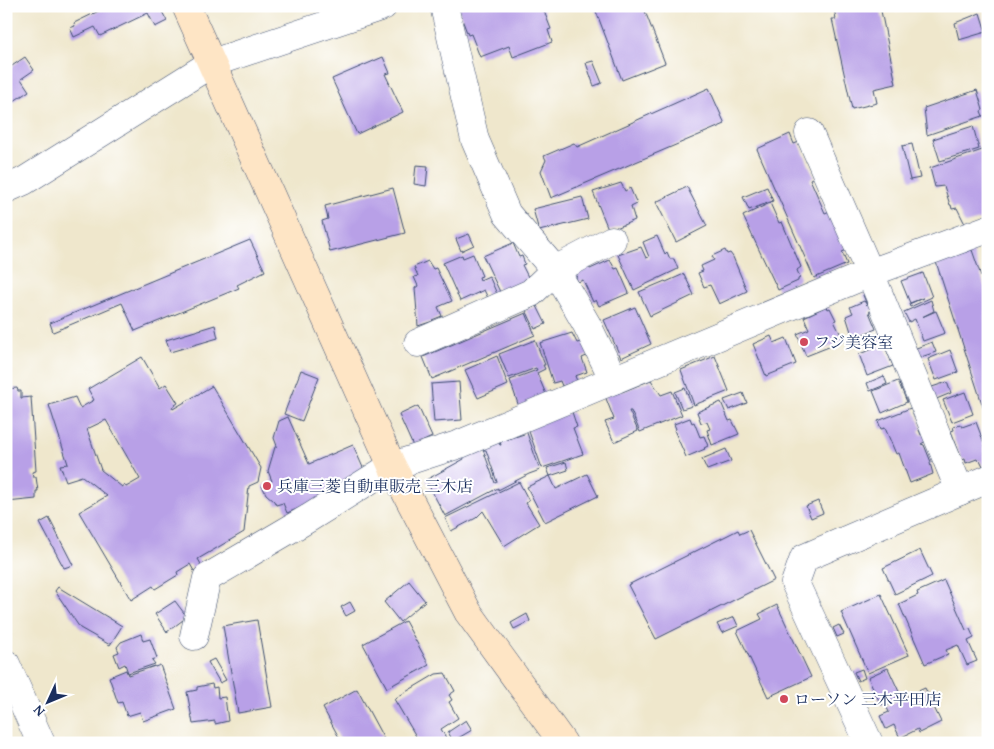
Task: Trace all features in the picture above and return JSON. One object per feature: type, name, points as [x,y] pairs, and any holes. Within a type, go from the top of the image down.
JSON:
[{"type":"street","points":[[186,6],[392,466],[468,612],[563,743]]},
{"type":"street","points":[[6,189],[24,180],[212,63],[383,6]]},
{"type":"street","points":[[444,6],[475,140],[507,214],[555,270],[614,380]]},
{"type":"street","points":[[809,133],[870,273],[960,491]]},
{"type":"street","points":[[194,636],[207,578],[310,518],[392,466],[460,444],[870,273],[988,229]]},
{"type":"street","points":[[418,343],[531,293],[555,270],[612,240]]},
{"type":"street","points":[[869,743],[795,583],[804,558],[988,479]]},
{"type":"street","points":[[6,664],[41,743]]},
{"type":"building","points":[[109,6],[159,6],[167,21],[155,27],[148,13],[100,36],[95,27],[74,37],[70,28],[75,26],[74,23]]},
{"type":"building","points":[[465,6],[542,6],[551,29],[548,30],[552,42],[513,57],[509,46],[480,57],[471,34],[468,35],[458,9]]},
{"type":"building","points":[[594,6],[643,6],[665,63],[622,80]]},
{"type":"building","points":[[844,6],[880,6],[896,84],[874,89],[877,103],[852,109],[832,19],[836,19],[834,8]]},
{"type":"building","points":[[980,13],[986,32],[959,40],[955,23]]},
{"type":"building","points":[[25,57],[34,70],[21,79],[29,91],[11,103],[6,97],[6,70]]},
{"type":"building","points":[[383,57],[390,73],[385,74],[403,112],[357,134],[332,79]]},
{"type":"building","points":[[593,61],[602,83],[594,86],[586,63]]},
{"type":"building","points":[[709,88],[725,124],[551,198],[541,171],[546,160],[544,156],[574,143],[577,147]]},
{"type":"building","points":[[977,90],[983,116],[927,135],[924,108]]},
{"type":"building","points":[[973,126],[979,149],[940,161],[933,139]]},
{"type":"building","points":[[790,134],[794,144],[799,142],[814,177],[810,179],[825,213],[830,211],[847,250],[842,252],[847,264],[814,278],[757,149]]},
{"type":"building","points":[[912,144],[920,178],[910,180],[902,146]]},
{"type":"building","points":[[988,148],[988,218],[965,224],[957,208],[952,209],[944,186],[935,187],[930,168]]},
{"type":"building","points":[[416,165],[428,166],[426,186],[414,184]]},
{"type":"building","points":[[621,183],[625,191],[630,188],[637,204],[631,207],[635,220],[609,231],[593,192]]},
{"type":"building","points":[[687,187],[707,226],[676,242],[656,202]]},
{"type":"building","points":[[767,187],[773,201],[749,210],[743,197]]},
{"type":"building","points":[[393,188],[405,233],[330,252],[322,221],[328,219],[325,206]]},
{"type":"building","points":[[582,197],[588,219],[539,231],[533,209]]},
{"type":"building","points":[[770,203],[779,223],[782,222],[801,267],[797,270],[800,278],[798,281],[778,290],[743,216]]},
{"type":"building","points":[[469,234],[474,245],[461,251],[456,239]]},
{"type":"building","points":[[657,236],[665,254],[667,252],[670,259],[674,259],[678,269],[634,290],[618,255],[641,247],[646,258],[649,257],[643,242]]},
{"type":"building","points":[[250,240],[265,271],[237,285],[239,288],[135,331],[122,303],[53,332],[50,323]]},
{"type":"building","points":[[513,243],[519,257],[522,256],[525,264],[522,265],[529,279],[500,292],[483,256]]},
{"type":"building","points":[[725,250],[727,254],[730,253],[733,257],[747,291],[719,304],[710,285],[704,287],[698,273],[703,271],[701,266],[714,260],[712,256]]},
{"type":"building","points":[[972,250],[988,296],[987,419],[936,262]]},
{"type":"building","points":[[473,254],[482,276],[479,277],[480,280],[489,276],[497,294],[488,298],[484,290],[460,301],[443,263],[462,255],[463,258]]},
{"type":"building","points":[[610,260],[615,269],[618,268],[629,293],[599,306],[596,300],[593,302],[583,280],[578,282],[576,278],[578,271],[589,267],[590,269]]},
{"type":"building","points":[[428,261],[433,269],[436,268],[452,301],[438,307],[442,316],[418,326],[415,288],[418,286],[414,277],[418,276],[414,267]]},
{"type":"building","points":[[923,273],[932,297],[910,307],[909,304],[923,298],[910,303],[901,281]]},
{"type":"building","points":[[684,274],[694,295],[650,316],[639,292]]},
{"type":"building","points":[[871,292],[877,308],[869,312],[876,329],[853,338],[846,316],[853,313],[850,307],[864,301],[867,305],[863,295]]},
{"type":"building","points":[[931,300],[934,311],[922,317],[936,311],[945,333],[923,341],[915,319],[909,322],[904,312]]},
{"type":"building","points":[[537,306],[546,324],[535,329],[526,310]]},
{"type":"building","points":[[827,306],[836,320],[834,321],[844,341],[806,356],[797,334],[809,329],[804,317]]},
{"type":"building","points":[[635,307],[651,344],[621,358],[604,320]]},
{"type":"building","points":[[526,313],[535,335],[432,379],[423,357]]},
{"type":"building","points":[[215,325],[218,338],[170,352],[166,340]]},
{"type":"building","points":[[572,333],[577,343],[584,341],[589,355],[582,358],[587,372],[575,376],[577,381],[562,386],[560,381],[553,383],[540,343]]},
{"type":"building","points":[[880,334],[893,366],[867,376],[859,354],[873,349],[869,338]]},
{"type":"building","points":[[771,336],[774,343],[786,338],[796,364],[766,376],[753,344]]},
{"type":"building","points":[[535,340],[545,365],[543,365],[545,369],[537,373],[548,399],[519,407],[510,380],[537,370],[536,368],[509,378],[499,354]]},
{"type":"building","points":[[932,342],[936,352],[918,358],[914,349]]},
{"type":"building","points":[[950,350],[958,372],[936,380],[928,359]]},
{"type":"building","points":[[497,356],[508,385],[478,398],[465,370]]},
{"type":"building","points":[[715,356],[729,391],[694,405],[681,370]]},
{"type":"building","points":[[142,357],[160,388],[166,384],[178,403],[172,407],[173,409],[212,386],[261,468],[258,482],[249,486],[244,532],[198,559],[202,566],[194,571],[190,564],[177,572],[178,575],[155,589],[153,586],[131,600],[79,512],[107,496],[82,476],[66,481],[60,465],[68,464],[49,405],[75,397],[80,408],[94,400],[88,389]],"holes":[[[106,420],[140,479],[126,487],[125,485],[122,487],[101,470],[87,429]]]},
{"type":"building","points":[[301,370],[319,377],[302,421],[284,414]]},
{"type":"building","points":[[884,376],[887,384],[870,391],[867,383]]},
{"type":"building","points":[[651,380],[661,395],[672,391],[682,415],[640,432],[631,411],[629,411],[638,431],[614,442],[605,422],[614,419],[605,396],[620,389],[622,392]]},
{"type":"building","points":[[898,381],[907,402],[882,413],[873,391]]},
{"type":"building","points":[[459,382],[462,420],[434,422],[431,384]]},
{"type":"building","points":[[947,382],[951,393],[934,400],[929,388]]},
{"type":"building","points":[[17,388],[18,391],[21,391],[21,398],[31,397],[36,471],[32,472],[33,477],[36,477],[38,491],[36,491],[36,499],[7,502],[6,389]]},
{"type":"building","points":[[685,388],[692,406],[682,409],[675,392]]},
{"type":"building","points":[[965,392],[973,414],[952,422],[943,400]]},
{"type":"building","points":[[743,393],[747,403],[729,410],[724,400]]},
{"type":"building","points":[[721,402],[729,421],[732,420],[739,434],[712,445],[707,430],[710,429],[707,422],[701,423],[697,412]]},
{"type":"building","points":[[418,406],[432,437],[413,446],[399,415]]},
{"type":"building","points":[[913,407],[922,429],[919,430],[921,435],[926,432],[929,439],[921,444],[924,445],[931,462],[933,474],[910,483],[899,453],[896,454],[885,428],[881,429],[878,421]]},
{"type":"building","points":[[572,412],[577,427],[573,428],[583,454],[542,468],[527,426]]},
{"type":"building","points":[[288,417],[309,464],[353,445],[364,470],[324,498],[287,513],[283,503],[276,505],[266,494],[262,486],[272,481],[268,471],[275,447],[277,446],[274,438],[279,421]]},
{"type":"building","points":[[690,418],[692,423],[694,422],[700,437],[704,436],[708,446],[686,457],[674,430],[676,429],[674,424]]},
{"type":"building","points":[[976,422],[987,451],[985,452],[988,464],[983,466],[980,460],[978,461],[977,459],[966,463],[965,459],[962,460],[951,431],[954,430],[953,427],[960,424],[962,427]]},
{"type":"building","points":[[527,433],[540,470],[498,490],[498,488],[445,516],[426,480],[464,459],[461,449],[480,441],[495,483],[497,482],[486,450],[484,450],[481,442],[496,437],[501,445],[500,442]]},
{"type":"building","points":[[726,449],[731,461],[707,470],[702,459]]},
{"type":"building","points":[[566,462],[568,470],[550,476],[547,468]]},
{"type":"building","points":[[587,474],[598,496],[545,522],[527,487],[550,476],[556,489]]},
{"type":"building","points":[[519,482],[529,501],[526,503],[539,524],[504,546],[483,511],[476,518],[451,531],[445,518]]},
{"type":"building","points":[[818,501],[823,513],[811,518],[806,506]]},
{"type":"building","points":[[49,518],[73,565],[64,568],[40,523]]},
{"type":"building","points":[[738,530],[740,534],[749,530],[774,580],[656,639],[628,585]]},
{"type":"building","points":[[920,550],[932,576],[895,594],[883,568]]},
{"type":"building","points":[[944,580],[966,630],[970,629],[974,638],[968,641],[977,661],[967,665],[958,645],[946,650],[948,654],[925,664],[899,604],[918,595],[917,592]]},
{"type":"building","points":[[409,581],[425,601],[400,622],[384,602]]},
{"type":"building","points":[[58,587],[122,626],[110,645],[80,628],[55,591]]},
{"type":"building","points":[[881,594],[909,655],[868,673],[841,612]]},
{"type":"building","points":[[175,601],[187,617],[167,632],[155,614]]},
{"type":"building","points":[[350,602],[355,611],[346,616],[341,607]]},
{"type":"building","points":[[777,605],[811,677],[768,697],[737,631],[762,619],[759,614]]},
{"type":"building","points":[[527,614],[530,621],[514,629],[511,623]]},
{"type":"building","points":[[734,617],[738,626],[722,633],[717,624]]},
{"type":"building","points":[[257,620],[272,707],[238,713],[223,626]]},
{"type":"building","points":[[405,621],[429,665],[387,688],[363,644]]},
{"type":"building","points":[[839,625],[844,634],[837,637],[833,628]]},
{"type":"building","points":[[141,634],[143,641],[150,639],[157,658],[152,660],[155,664],[128,673],[125,664],[119,667],[114,654],[119,652],[117,647],[121,642]]},
{"type":"building","points":[[214,659],[226,680],[220,683],[208,662]]},
{"type":"building","points":[[160,665],[176,709],[143,721],[140,712],[127,716],[122,702],[118,703],[109,677],[126,670],[128,675]]},
{"type":"building","points":[[888,668],[901,696],[881,705],[868,677]]},
{"type":"building","points":[[862,669],[865,678],[858,681],[854,672]]},
{"type":"building","points":[[445,673],[455,691],[449,695],[452,700],[449,702],[458,718],[441,729],[449,743],[420,743],[394,699],[436,674]]},
{"type":"building","points":[[212,684],[213,688],[217,687],[218,698],[225,697],[228,721],[215,724],[215,721],[193,724],[187,692],[197,690],[197,687]]},
{"type":"building","points":[[925,688],[941,722],[919,733],[918,729],[900,738],[894,725],[886,729],[880,716],[889,712],[886,706]]},
{"type":"building","points":[[357,689],[386,743],[342,743],[323,708]]},
{"type":"building","points":[[466,720],[472,730],[453,741],[448,732]]},
{"type":"place","name":"フジ美容室","points":[[804,342]]},
{"type":"place","name":"兵庫三菱自動車販売 三木店","points":[[267,486]]},
{"type":"place","name":"ローソン 三木平田店","points":[[784,699]]}]
